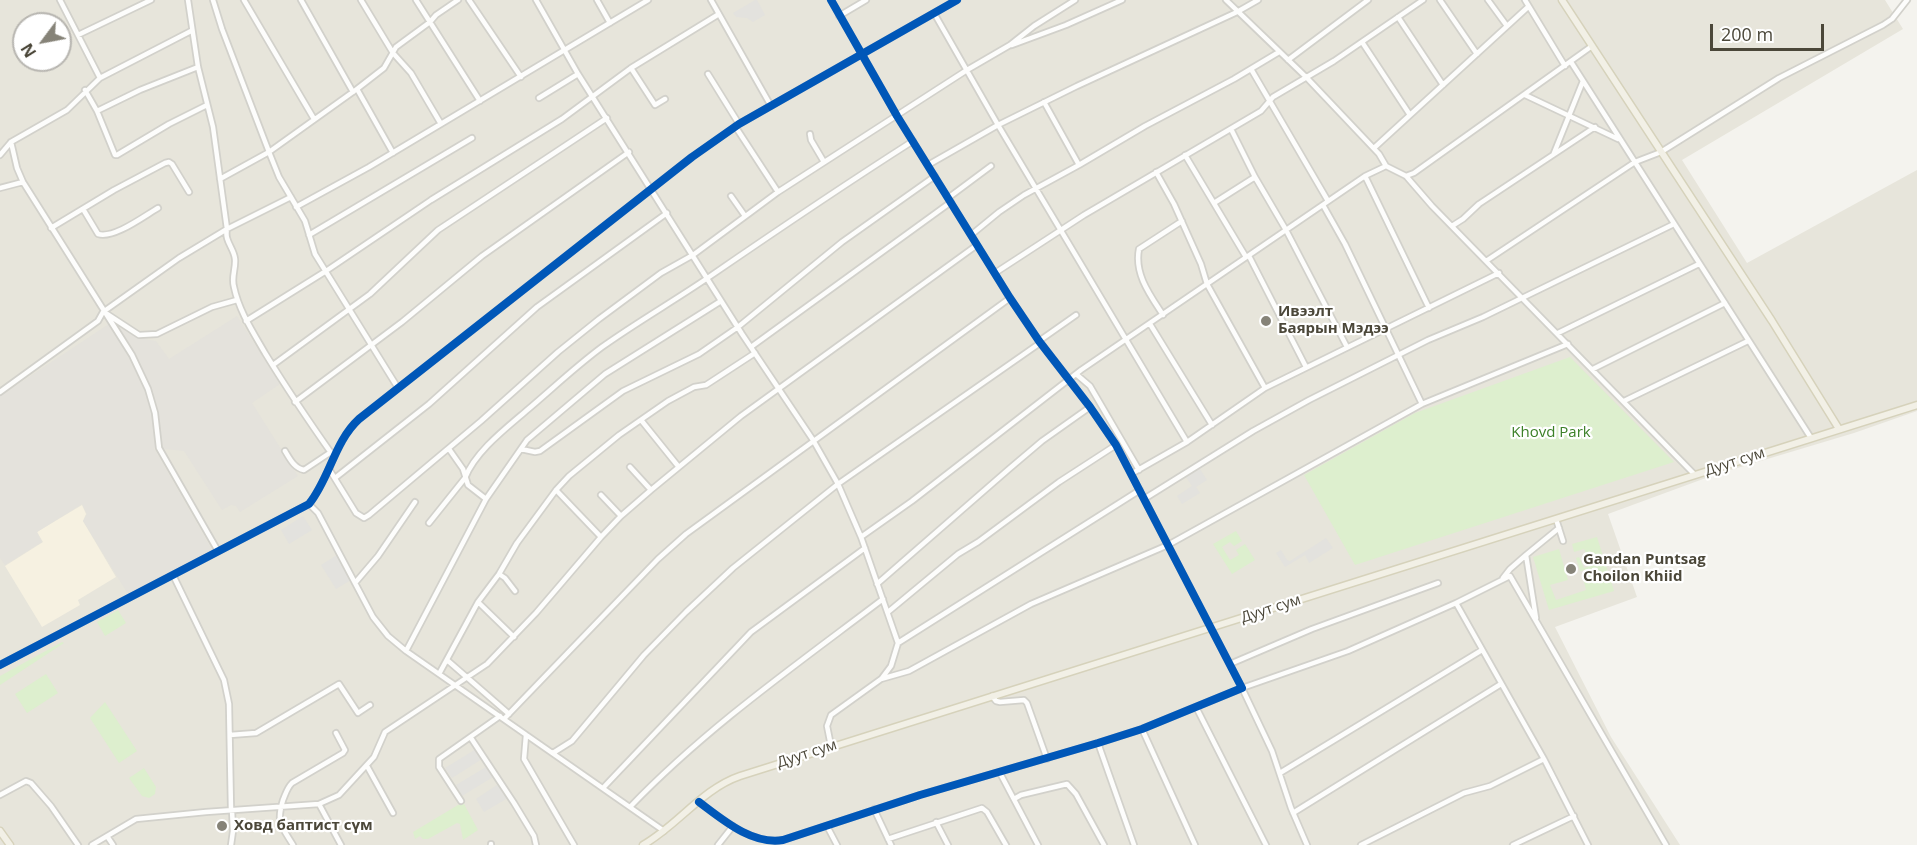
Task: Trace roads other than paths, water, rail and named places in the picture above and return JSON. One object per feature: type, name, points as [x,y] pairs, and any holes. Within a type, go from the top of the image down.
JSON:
[{"type":"main road","points":[[1562,0],[1772,321],[1839,429]]},
{"type":"main road","name":"Дуут сум","points":[[643,845],[730,779],[1917,405]]},
{"type":"main road","points":[[0,831],[10,845]]},
{"type":"street","points":[[60,0],[100,78]]},
{"type":"street","points":[[78,34],[151,0]]},
{"type":"street","points":[[188,0],[198,67],[213,127],[227,239],[236,261],[232,278],[237,300],[246,321],[273,365],[334,457]]},
{"type":"street","points":[[213,0],[269,152],[305,221],[315,254],[398,388]]},
{"type":"street","points":[[244,0],[314,119]]},
{"type":"street","points":[[301,0],[393,153]]},
{"type":"street","points":[[361,0],[393,52],[411,73],[441,124]]},
{"type":"street","points":[[416,0],[480,101]]},
{"type":"street","points":[[220,178],[269,152],[355,91],[384,68],[396,47],[458,0]]},
{"type":"street","points":[[469,0],[521,77]]},
{"type":"street","points":[[536,0],[578,74],[754,353],[813,440],[838,484],[861,537],[898,643],[891,666],[881,679],[831,715],[827,726],[831,746]]},
{"type":"street","points":[[597,0],[610,23]]},
{"type":"street","points":[[634,0],[638,6]]},
{"type":"street","points":[[297,207],[393,153],[648,0]]},
{"type":"street","points":[[711,0],[771,106]]},
{"type":"street","points":[[831,0],[897,116],[1010,298],[1116,445],[1242,688],[1272,751],[1293,813],[1307,845]]},
{"type":"street","points":[[839,16],[866,0]]},
{"type":"street","points":[[0,664],[309,504],[319,490],[345,436],[355,422],[709,144],[737,125],[957,0]]},
{"type":"street","points":[[329,468],[356,513],[364,518],[449,449],[549,360],[661,273],[693,255],[778,192],[967,70],[1010,45],[1034,26],[1075,0]]},
{"type":"street","points":[[1010,45],[1066,25],[1122,0]]},
{"type":"street","points":[[1227,0],[1307,78],[1374,148],[1386,166],[1406,176],[1695,475]]},
{"type":"street","points":[[928,165],[1044,102],[1258,0]]},
{"type":"street","points":[[1288,60],[1368,0]]},
{"type":"street","points":[[995,273],[1156,172],[1261,111],[1273,97],[1307,78],[1423,0]]},
{"type":"street","points":[[1440,0],[1477,54]]},
{"type":"street","points":[[1488,0],[1507,26]]},
{"type":"street","points":[[1525,0],[1565,66]]},
{"type":"street","points":[[1486,261],[1635,162],[1661,153],[1779,78],[1883,25],[1892,19],[1906,0]]},
{"type":"street","points":[[1374,148],[1528,7]]},
{"type":"street","points":[[934,13],[1187,442]]},
{"type":"street","points":[[246,321],[326,271],[431,200],[562,119],[632,68],[719,14]]},
{"type":"street","points":[[1398,16],[1443,85]]},
{"type":"street","points":[[0,155],[11,142],[66,110],[100,78],[145,53],[192,32]]},
{"type":"street","points":[[1362,42],[1410,115]]},
{"type":"street","points":[[1406,176],[1414,173],[1592,46]]},
{"type":"street","points":[[971,235],[999,212],[1036,188],[1279,52]]},
{"type":"street","points":[[1571,62],[1811,438]]},
{"type":"street","points":[[97,111],[140,90],[198,67]]},
{"type":"street","points":[[632,68],[655,105],[665,99]]},
{"type":"street","points":[[1251,69],[1328,201]]},
{"type":"street","points":[[539,98],[578,74]]},
{"type":"street","points":[[708,74],[778,192]]},
{"type":"street","points":[[1554,153],[1583,81]]},
{"type":"street","points":[[85,90],[97,111],[115,155],[207,105]]},
{"type":"street","points":[[1525,95],[1620,140]]},
{"type":"street","points":[[1044,102],[1078,165]]},
{"type":"street","points":[[273,365],[370,294],[438,230],[607,118]]},
{"type":"street","points":[[1452,226],[1479,204],[1595,127]]},
{"type":"street","points":[[1231,129],[1347,347]]},
{"type":"street","points":[[810,134],[824,162]]},
{"type":"street","points":[[309,236],[472,138]]},
{"type":"street","points":[[429,523],[484,450],[507,427],[585,361],[622,333],[913,141]]},
{"type":"street","points":[[11,142],[23,182],[132,355],[148,389],[155,413],[159,448],[218,551]]},
{"type":"street","points":[[296,402],[372,345],[482,256],[629,152]]},
{"type":"street","points":[[1185,155],[1248,256],[1306,367]]},
{"type":"street","points":[[51,228],[165,162],[172,164],[189,192]]},
{"type":"street","points":[[751,347],[950,200],[991,166]]},
{"type":"street","points":[[861,537],[912,501],[1076,374],[1365,176],[1386,166]]},
{"type":"street","points":[[1156,172],[1182,221],[1207,284],[1265,388]]},
{"type":"street","points":[[521,449],[540,451],[623,391],[699,354],[738,327],[842,242],[935,176]]},
{"type":"street","points":[[1365,176],[1429,308]]},
{"type":"street","points":[[1214,203],[1255,177]]},
{"type":"street","points":[[0,188],[23,182]]},
{"type":"street","points":[[731,196],[745,216]]},
{"type":"street","points":[[0,392],[98,321],[104,312],[179,258],[227,229],[291,197]]},
{"type":"street","points":[[1323,205],[1345,244],[1422,404]]},
{"type":"street","points":[[83,209],[98,234],[103,236],[115,232],[158,208]]},
{"type":"street","points":[[335,478],[429,404],[537,307],[667,213]]},
{"type":"street","points":[[1163,315],[1150,296],[1141,276],[1137,258],[1139,249],[1182,221]]},
{"type":"street","points":[[1144,499],[1253,431],[1309,400],[1674,224]]},
{"type":"street","points":[[92,845],[136,819],[319,804],[339,795],[368,766],[385,732],[488,664],[621,516],[678,466],[741,416],[977,244]]},
{"type":"street","points":[[1558,333],[1700,264]]},
{"type":"street","points":[[1131,474],[1187,442],[1265,388],[1499,273]]},
{"type":"street","points":[[461,801],[440,767],[439,759],[509,714],[671,547],[716,510],[1010,298]]},
{"type":"street","points":[[104,312],[139,335],[157,334],[212,307],[237,300]]},
{"type":"street","points":[[406,651],[486,499],[527,440],[605,374],[721,301]]},
{"type":"street","points":[[1593,369],[1725,303]]},
{"type":"street","points":[[553,753],[572,741],[644,655],[733,568],[838,484],[1076,315]]},
{"type":"street","points":[[1150,324],[1212,425]]},
{"type":"street","points":[[1624,401],[1748,341]]},
{"type":"street","points":[[881,679],[909,671],[1031,604],[1168,545],[1422,404],[1568,344]]},
{"type":"street","points":[[439,674],[478,602],[556,490],[569,476],[592,456],[668,401],[694,387],[706,385],[754,353]]},
{"type":"street","points":[[1076,374],[1090,386],[1139,470]]},
{"type":"street","points":[[877,584],[1042,441],[1090,407]]},
{"type":"street","points":[[641,420],[678,466]]},
{"type":"street","points":[[888,612],[958,554],[978,542],[1059,482],[1116,445]]},
{"type":"street","points":[[449,449],[463,469],[468,485],[486,499]]},
{"type":"street","points":[[285,451],[293,464],[304,470],[330,452]]},
{"type":"street","points":[[630,467],[651,490]]},
{"type":"street","points":[[556,490],[601,537]]},
{"type":"street","points":[[898,643],[1140,490]]},
{"type":"street","points":[[601,495],[621,516]]},
{"type":"street","points":[[355,583],[378,556],[416,502]]},
{"type":"street","points":[[309,504],[317,512],[379,625],[388,636],[406,651],[664,831]]},
{"type":"street","points":[[1556,519],[1563,541]]},
{"type":"street","points":[[1502,580],[1510,569],[1559,528]]},
{"type":"street","points":[[603,788],[751,632],[864,549]]},
{"type":"street","points":[[1526,555],[1537,624]]},
{"type":"street","points":[[499,574],[506,578],[515,591]]},
{"type":"street","points":[[173,575],[226,686],[230,735],[233,831],[231,845]]},
{"type":"street","points":[[759,839],[773,842],[783,840],[874,809],[1142,729],[1242,688],[1348,651],[1456,603],[1510,576],[1666,845]]},
{"type":"street","points":[[1230,664],[1312,629],[1438,583]]},
{"type":"street","points":[[630,807],[653,783],[730,715],[883,599]]},
{"type":"street","points":[[478,602],[514,637]]},
{"type":"street","points":[[1456,603],[1544,759],[1588,845]]},
{"type":"street","points":[[1280,773],[1482,650]]},
{"type":"street","points":[[447,660],[509,714]]},
{"type":"street","points":[[230,735],[256,733],[339,684],[358,713],[370,705]]},
{"type":"street","points":[[1293,813],[1502,684]]},
{"type":"street","points":[[992,696],[1000,702],[1024,700],[1027,703],[1047,759]]},
{"type":"street","points":[[1196,707],[1266,845]]},
{"type":"street","points":[[1142,729],[1195,845]]},
{"type":"street","points":[[293,845],[280,821],[290,784],[343,753],[344,746],[336,733]]},
{"type":"street","points":[[526,735],[524,759],[574,845]]},
{"type":"street","points":[[471,738],[514,803],[534,836],[536,845]]},
{"type":"street","points":[[1098,743],[1134,845]]},
{"type":"street","points":[[1361,845],[1464,792],[1490,786],[1544,759]]},
{"type":"street","points":[[368,766],[393,813]]},
{"type":"street","points":[[1000,773],[1038,845]]},
{"type":"street","points":[[0,795],[26,781],[30,783],[51,806],[78,845]]},
{"type":"street","points":[[1014,799],[1021,795],[1067,784],[1076,794],[1104,845]]},
{"type":"street","points":[[699,802],[733,826],[766,845]]},
{"type":"street","points":[[319,804],[341,845]]},
{"type":"street","points":[[888,839],[982,808],[987,812],[1005,845]]},
{"type":"street","points":[[874,809],[891,845]]},
{"type":"street","points":[[1513,845],[1574,816]]},
{"type":"street","points":[[936,822],[948,845]]},
{"type":"street","points":[[718,845],[733,826]]},
{"type":"street","points":[[827,826],[837,845]]},
{"type":"street","points":[[107,836],[112,845]]},
{"type":"place","name":"Ивээлт Баярын Мэдээ","points":[[1266,321]]},
{"type":"place","name":"Gandan Puntsag Choilon Khiid","points":[[1571,569]]},
{"type":"place","name":"Ховд баптист сүм","points":[[222,826]]},
{"type":"park label","name":"Khovd Park","points":[[1551,433]]}]
